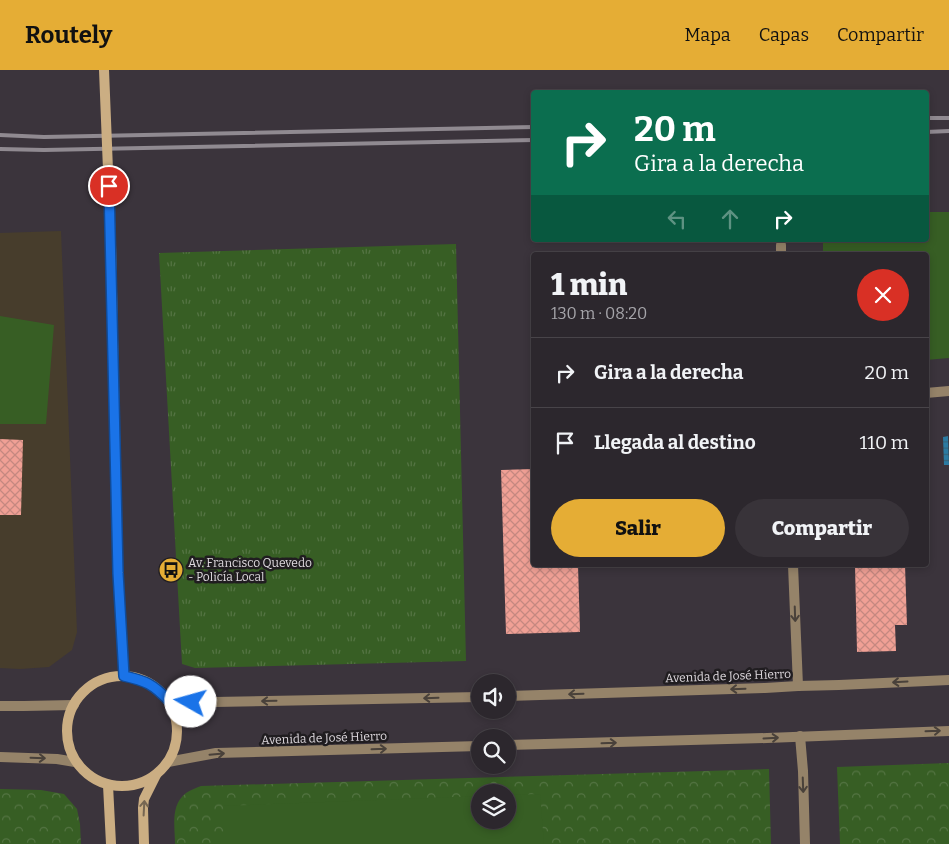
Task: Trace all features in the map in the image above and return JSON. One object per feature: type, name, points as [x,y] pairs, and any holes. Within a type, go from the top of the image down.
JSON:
[{"type":"street","points":[[104,70],[111,245],[118,573],[124,676]]},
{"type":"street","points":[[929,392],[949,391]]},
{"type":"street","points":[[793,567],[798,686]]},
{"type":"street","points":[[124,676],[143,680],[159,690],[169,701],[176,719],[178,734],[175,748],[168,762],[156,774],[141,783],[124,786],[108,785],[93,778],[75,762],[68,744],[67,732],[70,712],[88,688],[111,677],[124,676]]},
{"type":"street","name":"Avenida de José Hierro","points":[[516,696],[949,680]]},
{"type":"street","points":[[169,701],[471,697]]},
{"type":"street","points":[[0,706],[74,705]]},
{"type":"street","points":[[516,746],[949,731]]},
{"type":"street","points":[[800,736],[805,844]]},
{"type":"street","name":"Avenida de José Hierro","points":[[168,762],[216,753],[471,746]]},
{"type":"street","points":[[0,757],[57,759],[75,762]]},
{"type":"street","points":[[144,844],[144,799],[156,774]]},
{"type":"street","points":[[108,785],[111,844]]},
{"type":"shaded area","points":[[61,231],[77,632],[72,650],[49,667],[0,668],[0,233]]},
{"type":"green space","points":[[929,212],[949,212],[949,358],[929,360],[929,252],[823,252],[823,242],[929,242]]},
{"type":"green space","points":[[456,244],[466,661],[195,668],[182,664],[159,253]]},
{"type":"green space","points":[[0,316],[54,325],[46,424],[0,424]]},
{"type":"green space","points":[[949,763],[949,844],[840,844],[837,767]]},
{"type":"green space","points":[[769,769],[771,844],[175,844],[175,810],[181,798],[191,790],[201,786]]},
{"type":"green space","points":[[0,789],[41,790],[64,794],[77,809],[81,844],[0,844]]},
{"type":"green space","points":[[540,794],[544,844],[224,844],[224,806],[471,796],[471,829],[516,829],[516,795]]},
{"type":"water","points":[[948,436],[949,465],[944,465],[943,437]]},
{"type":"building","points":[[0,439],[23,440],[21,515],[0,515]]},
{"type":"building","points":[[531,469],[531,567],[578,567],[580,632],[506,634],[501,470]]},
{"type":"building","points":[[855,567],[905,567],[907,625],[895,625],[896,651],[857,652]]},
{"type":"railway","points":[[929,118],[949,118]]},
{"type":"railway","points":[[0,135],[44,137],[531,127]]},
{"type":"railway","points":[[929,132],[949,131]]},
{"type":"railway","points":[[0,149],[44,150],[531,140]]},
{"type":"place","name":"Av. Francisco Quevedo - Policía Local","points":[[171,570]]},
{"type":"route","points":[[109,186],[118,573],[122,665],[124,676],[143,680],[159,690],[169,701],[191,702]]}]
